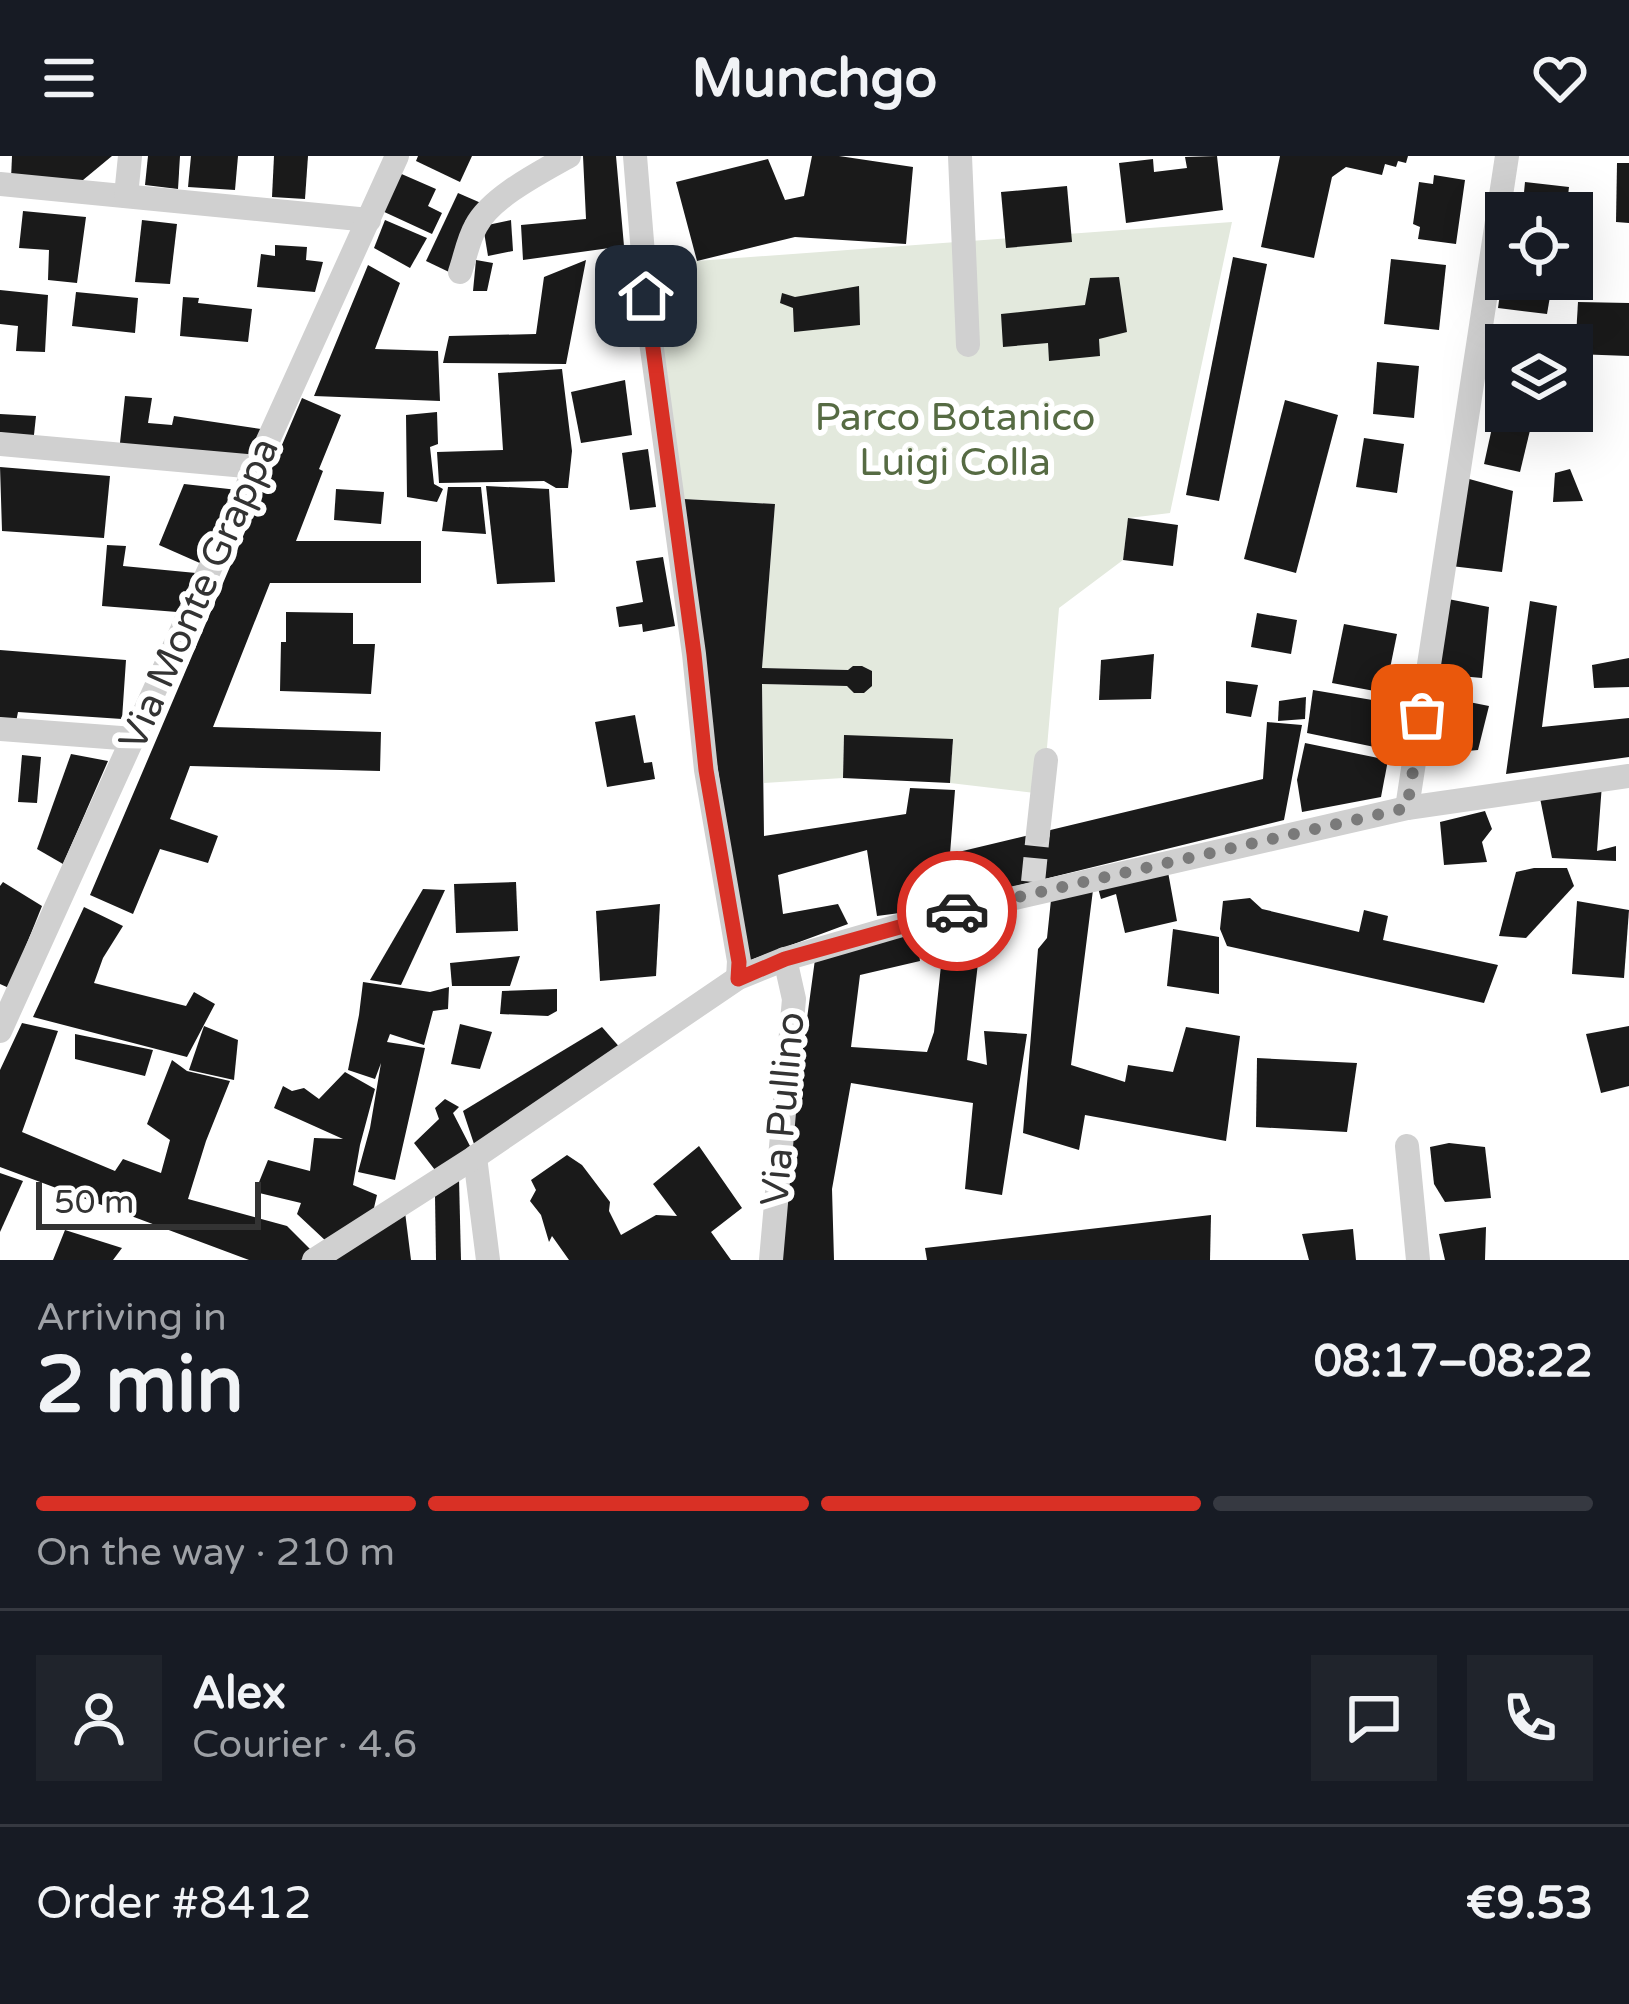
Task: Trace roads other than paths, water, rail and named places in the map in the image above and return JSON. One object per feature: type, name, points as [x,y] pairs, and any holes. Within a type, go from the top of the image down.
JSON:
[{"type":"street","points":[[126,196],[130,156]]},
{"type":"street","name":"Via Monte Grappa","points":[[0,1031],[397,156]]},
{"type":"street","points":[[460,272],[476,224],[531,178],[569,156]]},
{"type":"street","points":[[635,156],[649,327],[738,979]]},
{"type":"street","points":[[960,156],[968,345]]},
{"type":"street","points":[[1407,808],[1507,156]]},
{"type":"street","points":[[0,184],[369,220]]},
{"type":"street","points":[[0,445],[256,467]]},
{"type":"street","points":[[0,729],[134,739]]},
{"type":"street","points":[[1038,832],[1046,760]]},
{"type":"street","points":[[314,1260],[738,979],[785,959],[1033,888],[1407,808],[1629,776]]},
{"type":"street","name":"Via Pullino","points":[[771,1260],[794,999],[785,959]]},
{"type":"street","points":[[1406,1146],[1418,1260]]},
{"type":"street","points":[[475,1157],[488,1260]]},
{"type":"tunnel","points":[[1033,882],[1038,833]]},
{"type":"park label","name":"Parco Botanico Luigi Colla","points":[[955,440]]}]
